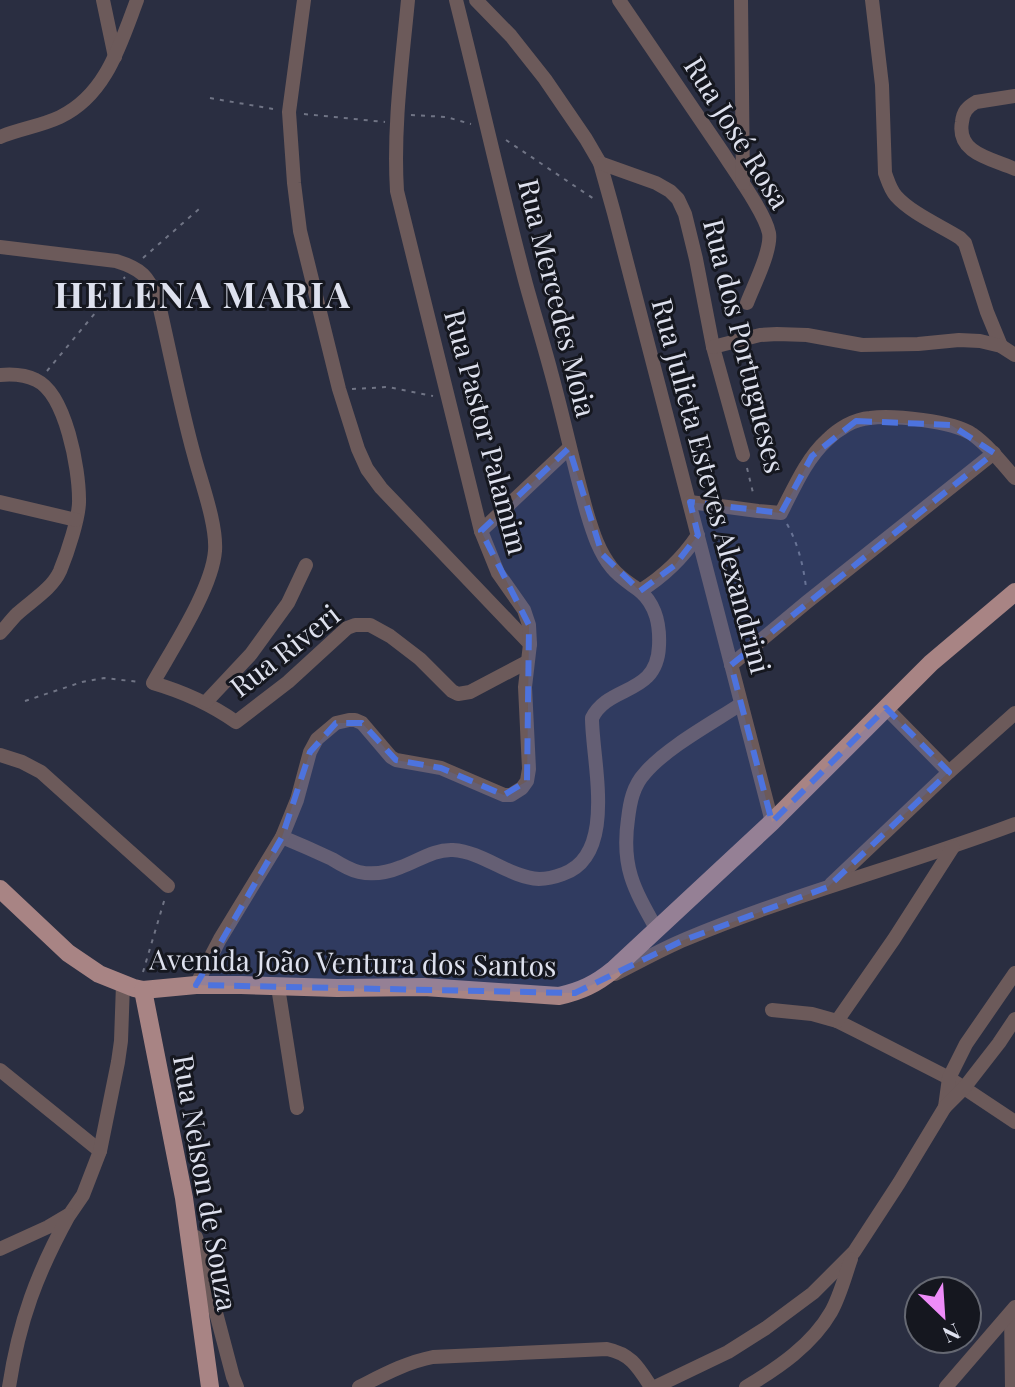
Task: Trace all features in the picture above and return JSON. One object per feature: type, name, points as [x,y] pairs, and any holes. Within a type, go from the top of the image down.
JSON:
[{"type":"main road","name":"Avenida João Ventura dos Santos","points":[[0,889],[68,953],[99,974],[135,987],[424,987],[559,996],[575,993],[599,981],[657,930],[772,822],[931,663],[1015,592]]},
{"type":"main road","name":"Rua Nelson de Souza","points":[[135,987],[149,1026],[184,1198],[207,1387]]},
{"type":"street","points":[[103,0],[115,58]]},
{"type":"street","points":[[0,137],[57,119],[72,111],[98,87],[115,58],[137,0]]},
{"type":"street","points":[[304,0],[289,112],[294,183],[300,231],[339,389],[358,449],[372,478],[530,644]]},
{"type":"street","name":"Rua Pastor Palamim","points":[[196,985],[282,837],[297,800],[310,752],[317,739],[336,723],[349,720],[362,723],[396,760],[441,768],[504,795],[517,792],[527,781],[525,687],[530,644],[527,618],[498,573],[481,531],[397,191],[398,118],[408,0]]},
{"type":"street","name":"Rua Mercedes Moia","points":[[282,837],[358,872],[389,871],[435,852],[449,850],[476,855],[506,870],[538,879],[569,872],[581,862],[596,834],[598,784],[592,718],[602,705],[644,681],[653,672],[659,650],[659,625],[650,601],[613,569],[592,532],[456,0]]},
{"type":"street","points":[[476,0],[511,36],[545,79],[600,163]]},
{"type":"street","name":"Rua José Rosa","points":[[619,0],[743,183],[769,231],[763,262],[747,303]]},
{"type":"street","points":[[741,0],[743,183]]},
{"type":"street","points":[[872,0],[882,85],[885,173],[889,186],[912,209],[965,243],[1001,346]]},
{"type":"street","points":[[1015,96],[971,105],[964,112],[961,133],[963,141],[972,151],[1015,169]]},
{"type":"street","name":"Rua Julieta Esteves Alexandrini","points":[[600,163],[772,822]]},
{"type":"street","name":"Rua dos Portugueses","points":[[600,163],[656,183],[678,199],[685,214],[713,347],[743,455]]},
{"type":"street","points":[[0,247],[116,261],[134,266],[151,283],[158,300],[214,530],[215,550],[211,571],[197,602],[153,683],[206,702],[251,654],[288,603],[306,565]]},
{"type":"street","points":[[713,347],[760,335],[777,334],[807,335],[862,345],[980,341],[1001,346],[1015,355]]},
{"type":"street","points":[[0,375],[38,381],[56,400],[74,451],[80,501],[54,581],[0,633]]},
{"type":"street","points":[[690,502],[781,513],[812,456],[826,440],[844,427],[870,418],[910,419],[951,425],[971,433],[994,453],[1015,478]]},
{"type":"street","points":[[481,531],[569,448]]},
{"type":"street","points":[[731,665],[994,453]]},
{"type":"street","points":[[0,502],[76,520]]},
{"type":"street","points":[[640,591],[675,565],[698,535]]},
{"type":"street","name":"Rua Riveri","points":[[206,702],[236,722],[288,682],[347,628],[355,625],[370,625],[390,636],[458,694],[470,692],[527,662]]},
{"type":"street","points":[[657,930],[641,902],[627,866],[626,840],[631,797],[642,775],[652,765],[741,704]]},
{"type":"street","points":[[886,708],[949,772]]},
{"type":"street","points":[[828,887],[1015,713]]},
{"type":"street","points":[[0,755],[41,772],[168,886]]},
{"type":"street","points":[[599,981],[684,940],[742,917],[1015,824]]},
{"type":"street","points":[[837,1021],[953,847]]},
{"type":"street","points":[[945,1107],[949,1078],[966,1044],[1015,973]]},
{"type":"street","points":[[9,1387],[22,1321],[36,1283],[54,1242],[83,1195],[100,1151],[121,1041],[135,987]]},
{"type":"street","points":[[278,987],[297,1108]]},
{"type":"street","points":[[772,1010],[812,1014],[837,1021],[949,1078],[1015,1122]]},
{"type":"street","points":[[746,1387],[775,1370],[818,1329],[831,1311],[854,1252],[945,1107],[964,1088],[1015,1019]]},
{"type":"street","points":[[121,1041],[135,1030],[149,1026]]},
{"type":"street","points":[[0,1070],[100,1151]]},
{"type":"street","points":[[184,1198],[237,1387]]},
{"type":"street","points":[[0,1249],[70,1214]]},
{"type":"street","points":[[359,1387],[419,1360],[433,1357],[607,1349],[627,1356],[653,1387],[728,1352],[766,1328],[813,1293],[854,1252]]},
{"type":"street","points":[[1013,1310],[1013,1380]]},
{"type":"street","points":[[946,1387],[1013,1310]]},
{"type":"path","points":[[210,98],[289,112],[398,118],[446,117],[488,128],[614,213]]},
{"type":"path","points":[[38,381],[134,266],[199,209]]},
{"type":"path","points":[[339,389],[388,387],[449,398]]},
{"type":"path","name":"Rua dos Portugueses","points":[[743,455],[758,511]]},
{"type":"path","points":[[781,513],[795,538],[803,563],[807,602]]},
{"type":"path","points":[[25,701],[104,678],[153,683]]},
{"type":"path","points":[[135,987],[168,886]]},
{"type":"highlighted area","points":[[856,421],[951,425],[994,453],[731,665],[772,822],[886,708],[949,772],[828,887],[684,940],[575,993],[196,985],[282,837],[310,752],[336,723],[362,723],[396,760],[441,768],[504,795],[527,781],[529,625],[481,531],[569,448],[602,554],[640,591],[675,565],[698,535],[690,502],[781,513],[812,456]]},
{"type":"district","name":"HELENA MARIA","points":[[203,295]]}]
